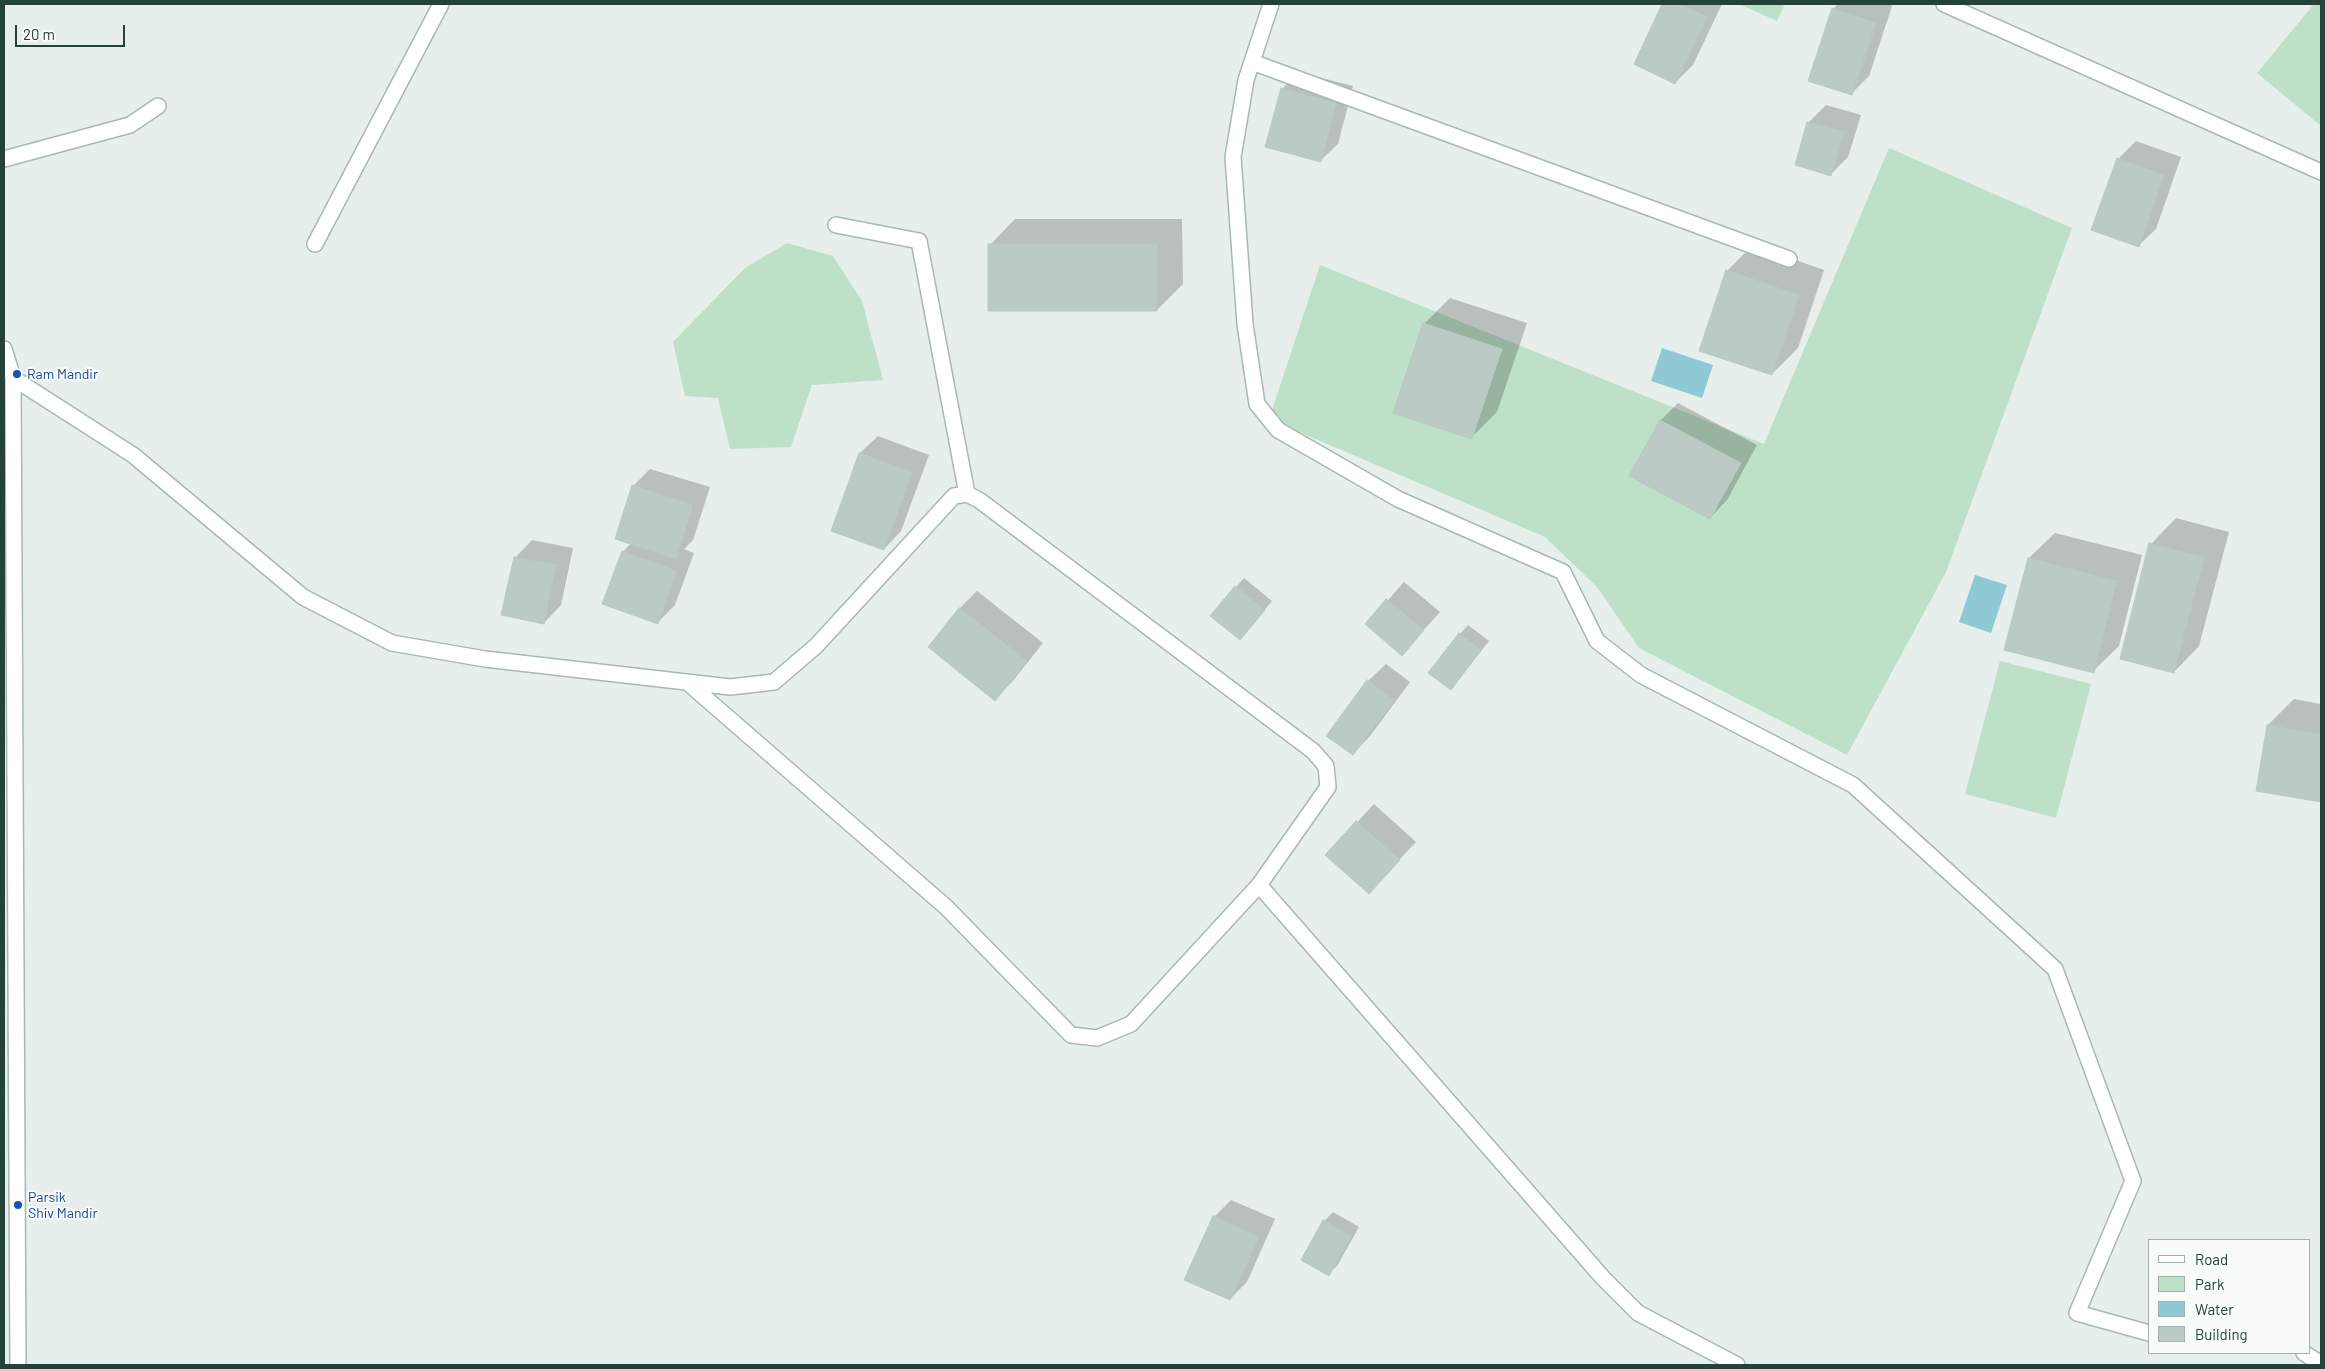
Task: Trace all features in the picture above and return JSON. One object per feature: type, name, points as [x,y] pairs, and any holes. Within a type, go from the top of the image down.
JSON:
[{"type":"street","points":[[314,244],[441,4]]},
{"type":"street","points":[[1272,4],[1246,80],[1233,157],[1245,324],[1257,404],[1278,430],[1398,499],[1563,572],[1597,641],[1641,675],[1854,785],[2055,969],[2133,1181],[2076,1313],[2148,1333]]},
{"type":"street","points":[[1944,4],[2321,172]]},
{"type":"street","points":[[1252,62],[1789,259]]},
{"type":"street","points":[[4,160],[130,125],[158,106]]},
{"type":"street","points":[[836,225],[919,241],[967,494]]},
{"type":"street","points":[[4,349],[13,378],[9,506],[18,1365]]},
{"type":"street","points":[[13,378],[133,455],[304,597],[392,643],[485,659],[687,682],[730,687],[774,682],[816,646],[954,496],[967,494],[979,500],[1314,751],[1326,766],[1328,787],[1258,885],[1131,1024],[1097,1038],[1071,1035],[946,907],[687,682]]},
{"type":"street","points":[[1258,885],[1603,1278],[1638,1313],[1737,1365]]},
{"type":"street","points":[[2306,1354],[2321,1364]]},
{"type":"green space","points":[[1739,4],[1785,4],[1777,21]]},
{"type":"green space","points":[[2314,4],[2321,4],[2321,126],[2257,73]]},
{"type":"green space","points":[[1889,148],[2072,228],[1946,572],[1847,755],[1639,648],[1597,587],[1545,537],[1269,419],[1320,265],[1764,444]]},
{"type":"green space","points":[[787,243],[833,256],[862,301],[883,380],[812,385],[791,447],[730,449],[718,398],[685,396],[673,342],[745,268]]},
{"type":"green space","points":[[2000,661],[2091,684],[2056,818],[1965,794]]},
{"type":"water","points":[[1662,348],[1713,365],[1702,398],[1651,381]]},
{"type":"water","points":[[1975,575],[2007,585],[1991,633],[1959,622]]},
{"type":"building","points":[[1662,4],[1680,4],[1707,17],[1675,84],[1634,64]]},
{"type":"building","points":[[1832,8],[1876,23],[1852,95],[1808,81]]},
{"type":"building","points":[[1281,88],[1336,103],[1321,162],[1265,147]]},
{"type":"building","points":[[1807,122],[1844,132],[1831,176],[1795,165]]},
{"type":"building","points":[[2117,158],[2164,175],[2139,247],[2091,230]]},
{"type":"building","points":[[988,244],[1157,244],[1157,311],[988,311]]},
{"type":"building","points":[[1726,270],[1799,295],[1772,375],[1699,351]]},
{"type":"building","points":[[1423,323],[1502,349],[1472,439],[1393,413]]},
{"type":"building","points":[[1660,420],[1741,463],[1710,519],[1629,476]]},
{"type":"building","points":[[859,453],[912,472],[884,550],[831,531]]},
{"type":"building","points":[[632,485],[693,505],[676,559],[615,539]]},
{"type":"building","points":[[2149,543],[2204,557],[2174,673],[2120,659]]},
{"type":"building","points":[[622,551],[677,571],[658,624],[602,604]]},
{"type":"building","points":[[514,557],[556,565],[544,624],[501,615]]},
{"type":"building","points":[[2028,558],[2117,581],[2094,673],[2004,650]]},
{"type":"building","points":[[1235,586],[1265,610],[1240,640],[1210,616]]},
{"type":"building","points":[[1386,599],[1424,630],[1402,656],[1365,624]]},
{"type":"building","points":[[959,608],[1027,661],[995,701],[928,647]]},
{"type":"building","points":[[1459,633],[1481,650],[1451,690],[1428,673]]},
{"type":"building","points":[[1367,680],[1394,700],[1353,755],[1326,736]]},
{"type":"building","points":[[2267,725],[2321,734],[2321,802],[2256,791]]},
{"type":"building","points":[[1356,821],[1400,860],[1369,894],[1325,855]]},
{"type":"building","points":[[1213,1216],[1259,1237],[1230,1300],[1184,1280]]},
{"type":"building","points":[[1323,1220],[1351,1236],[1329,1276],[1301,1260]]},
{"type":"place","name":"Ram Mandir","points":[[17,374]]},
{"type":"place","name":"Parsik Shiv Mandir","points":[[18,1205]]}]
